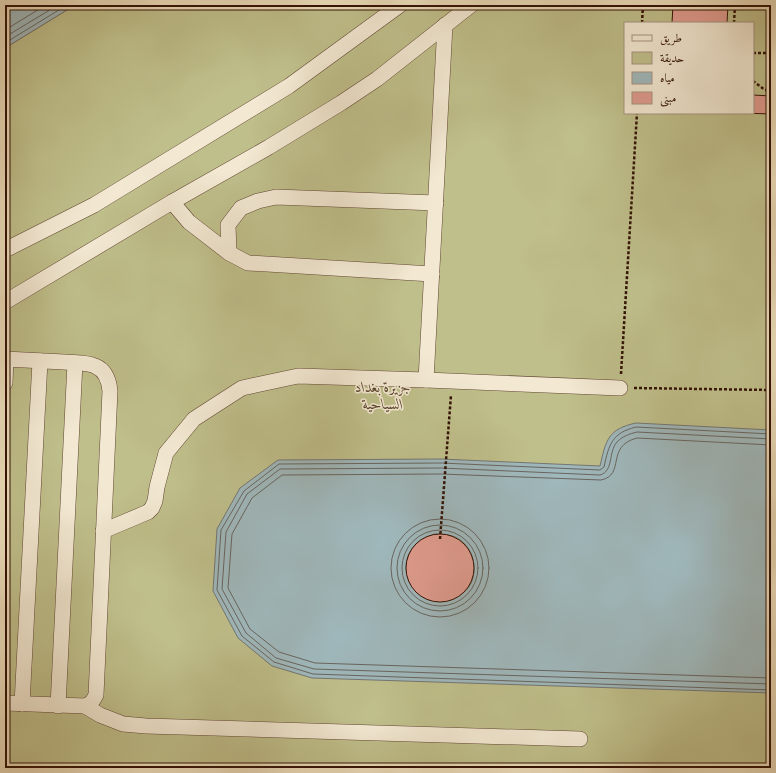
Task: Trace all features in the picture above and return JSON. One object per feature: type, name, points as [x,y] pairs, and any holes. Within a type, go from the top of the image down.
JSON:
[{"type":"lane","points":[[5,250],[94,205],[289,86],[400,5]]},
{"type":"lane","points":[[5,302],[341,103],[377,79],[471,5]]},
{"type":"lane","points":[[426,380],[446,25]]},
{"type":"lane","points":[[229,253],[228,225],[241,208],[258,201],[276,197],[436,203]]},
{"type":"lane","points":[[172,202],[189,222],[229,253],[248,263],[432,274]]},
{"type":"lane","points":[[5,383],[6,359],[75,363],[95,366],[101,370],[106,375],[110,391],[96,696],[90,704],[85,706],[5,703]]},
{"type":"lane","points":[[22,704],[40,361]]},
{"type":"lane","points":[[58,706],[75,363]]},
{"type":"lane","points":[[103,531],[148,512],[152,508],[156,501],[157,487],[166,453],[194,419],[242,388],[298,376],[620,388]]},
{"type":"lane","points":[[85,706],[100,715],[123,724],[146,726],[580,739]]},
{"type":"path","points":[[642,22],[643,5]]},
{"type":"path","points":[[734,22],[735,5]]},
{"type":"path","points":[[754,53],[771,53]]},
{"type":"path","points":[[754,82],[765,90],[771,90]]},
{"type":"path","points":[[637,114],[620,388],[771,390]]},
{"type":"path","points":[[440,539],[452,381]]},
{"type":"green space","name":"جزيرة بغداد السياحية","points":[[75,5],[771,5],[771,768],[5,768],[5,48]]},
{"type":"water","points":[[5,5],[75,5],[5,48]]},
{"type":"water","points":[[636,423],[771,430],[771,693],[312,678],[272,666],[238,638],[213,591],[217,529],[240,488],[278,460],[441,459],[600,466],[604,449],[610,437],[614,432]],"holes":[[[434,534],[444,534],[461,540],[472,555],[474,568],[472,581],[464,592],[453,599],[441,601],[429,600],[412,587],[408,577],[406,566],[408,555],[417,543]]]},
{"type":"building","points":[[673,5],[728,5],[727,22],[672,22]]},
{"type":"building","points":[[754,95],[771,96],[771,114],[754,113]]},
{"type":"building","points":[[440,534],[453,537],[464,544],[471,555],[474,568],[471,581],[464,592],[453,599],[440,602],[427,599],[416,592],[409,581],[406,568],[409,555],[416,544],[427,537]]}]
